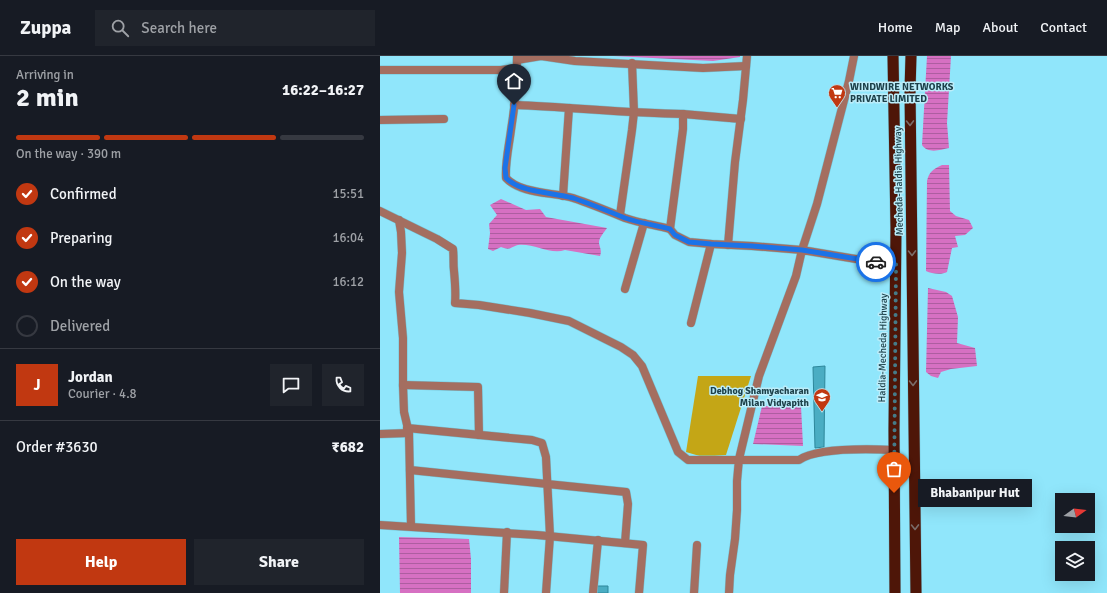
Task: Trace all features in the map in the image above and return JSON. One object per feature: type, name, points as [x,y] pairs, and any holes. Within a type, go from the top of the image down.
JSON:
[{"type":"highway","name":"Haldia-Mecheda Highway","points":[[893,56],[896,263],[894,450],[895,593]]},
{"type":"highway","name":"Mecheda-Haldia Highway","points":[[911,56],[910,90],[916,593]]},
{"type":"street","points":[[380,70],[501,70],[517,61],[541,56],[576,61],[711,68],[718,66],[746,66]]},
{"type":"street","points":[[728,245],[735,162],[747,56]]},
{"type":"street","points":[[729,593],[735,539],[739,459],[759,376],[796,276],[802,250],[817,204],[849,81],[854,56]]},
{"type":"street","points":[[517,61],[514,105],[505,168],[506,178],[512,184],[522,188],[563,196],[644,223],[670,229],[675,235],[689,242],[802,250],[868,261],[896,263]]},
{"type":"street","points":[[620,215],[634,112],[632,63]]},
{"type":"street","points":[[514,105],[683,114],[741,119]]},
{"type":"street","points":[[563,196],[569,108]]},
{"type":"street","points":[[670,229],[683,129],[683,114]]},
{"type":"street","points":[[380,120],[444,119]]},
{"type":"street","points":[[380,211],[437,239],[452,249],[455,259],[455,303],[530,313],[569,321],[621,347],[633,355],[642,366],[678,452],[688,460],[799,460],[805,456],[828,452],[894,450]]},
{"type":"street","points":[[399,220],[402,253],[399,292],[404,338],[404,412],[408,430],[411,526]]},
{"type":"street","points":[[625,289],[644,223]]},
{"type":"street","points":[[692,323],[711,244]]},
{"type":"street","points":[[403,385],[478,387],[479,435]]},
{"type":"street","points":[[380,434],[408,430],[532,440],[542,443],[546,456],[550,536],[546,593]]},
{"type":"street","points":[[410,470],[626,492],[628,504],[625,543]]},
{"type":"street","points":[[380,525],[507,532],[643,545],[639,593]]},
{"type":"street","points":[[504,593],[507,532]]},
{"type":"street","points":[[593,593],[598,540]]},
{"type":"street","points":[[694,593],[698,545]]},
{"type":"shaded area","points":[[613,56],[740,56],[740,57],[713,61]]},
{"type":"shaded area","points":[[927,56],[951,56],[947,123],[949,148],[938,150],[927,150],[922,145]]},
{"type":"shaded area","points":[[942,165],[949,165],[950,211],[956,216],[969,220],[973,228],[965,235],[955,236],[958,247],[952,248],[947,272],[937,274],[926,271],[927,181],[932,171]]},
{"type":"shaded area","points":[[501,199],[526,210],[540,209],[546,217],[607,228],[599,241],[601,251],[600,256],[565,250],[554,251],[524,245],[518,245],[509,249],[501,247],[493,251],[488,249],[490,233],[489,224],[497,215],[490,205]]},
{"type":"shaded area","points":[[928,288],[946,292],[952,296],[958,317],[957,343],[975,348],[977,366],[951,369],[941,372],[938,378],[931,376],[926,372]]},
{"type":"shaded area","points":[[698,376],[751,376],[726,455],[703,457],[686,452]]},
{"type":"shaded area","points":[[762,406],[801,406],[803,446],[753,444]]},
{"type":"shaded area","points":[[399,537],[469,539],[471,559],[471,593],[400,593]]},
{"type":"building","name":"Debhog Shamyacharan Milan Vidyapith","points":[[825,366],[824,447],[815,448],[813,367]]},
{"type":"building","points":[[594,586],[608,586],[608,593],[593,593]]},
{"type":"way so far","points":[[876,262],[896,263],[894,493]]},
{"type":"place","name":"WINDWIRE NETWORKS PRIVATE LIMITED","points":[[837,108]]},
{"type":"place","name":"Debhog Shamyacharan Milan Vidyapith","points":[[822,412]]},
{"type":"place","name":"Bhabanipur Hut","points":[[894,493]]},
{"type":"route","points":[[514,105],[505,168],[506,178],[512,184],[522,188],[571,198],[644,223],[670,229],[675,235],[689,242],[802,250],[876,262]]}]
